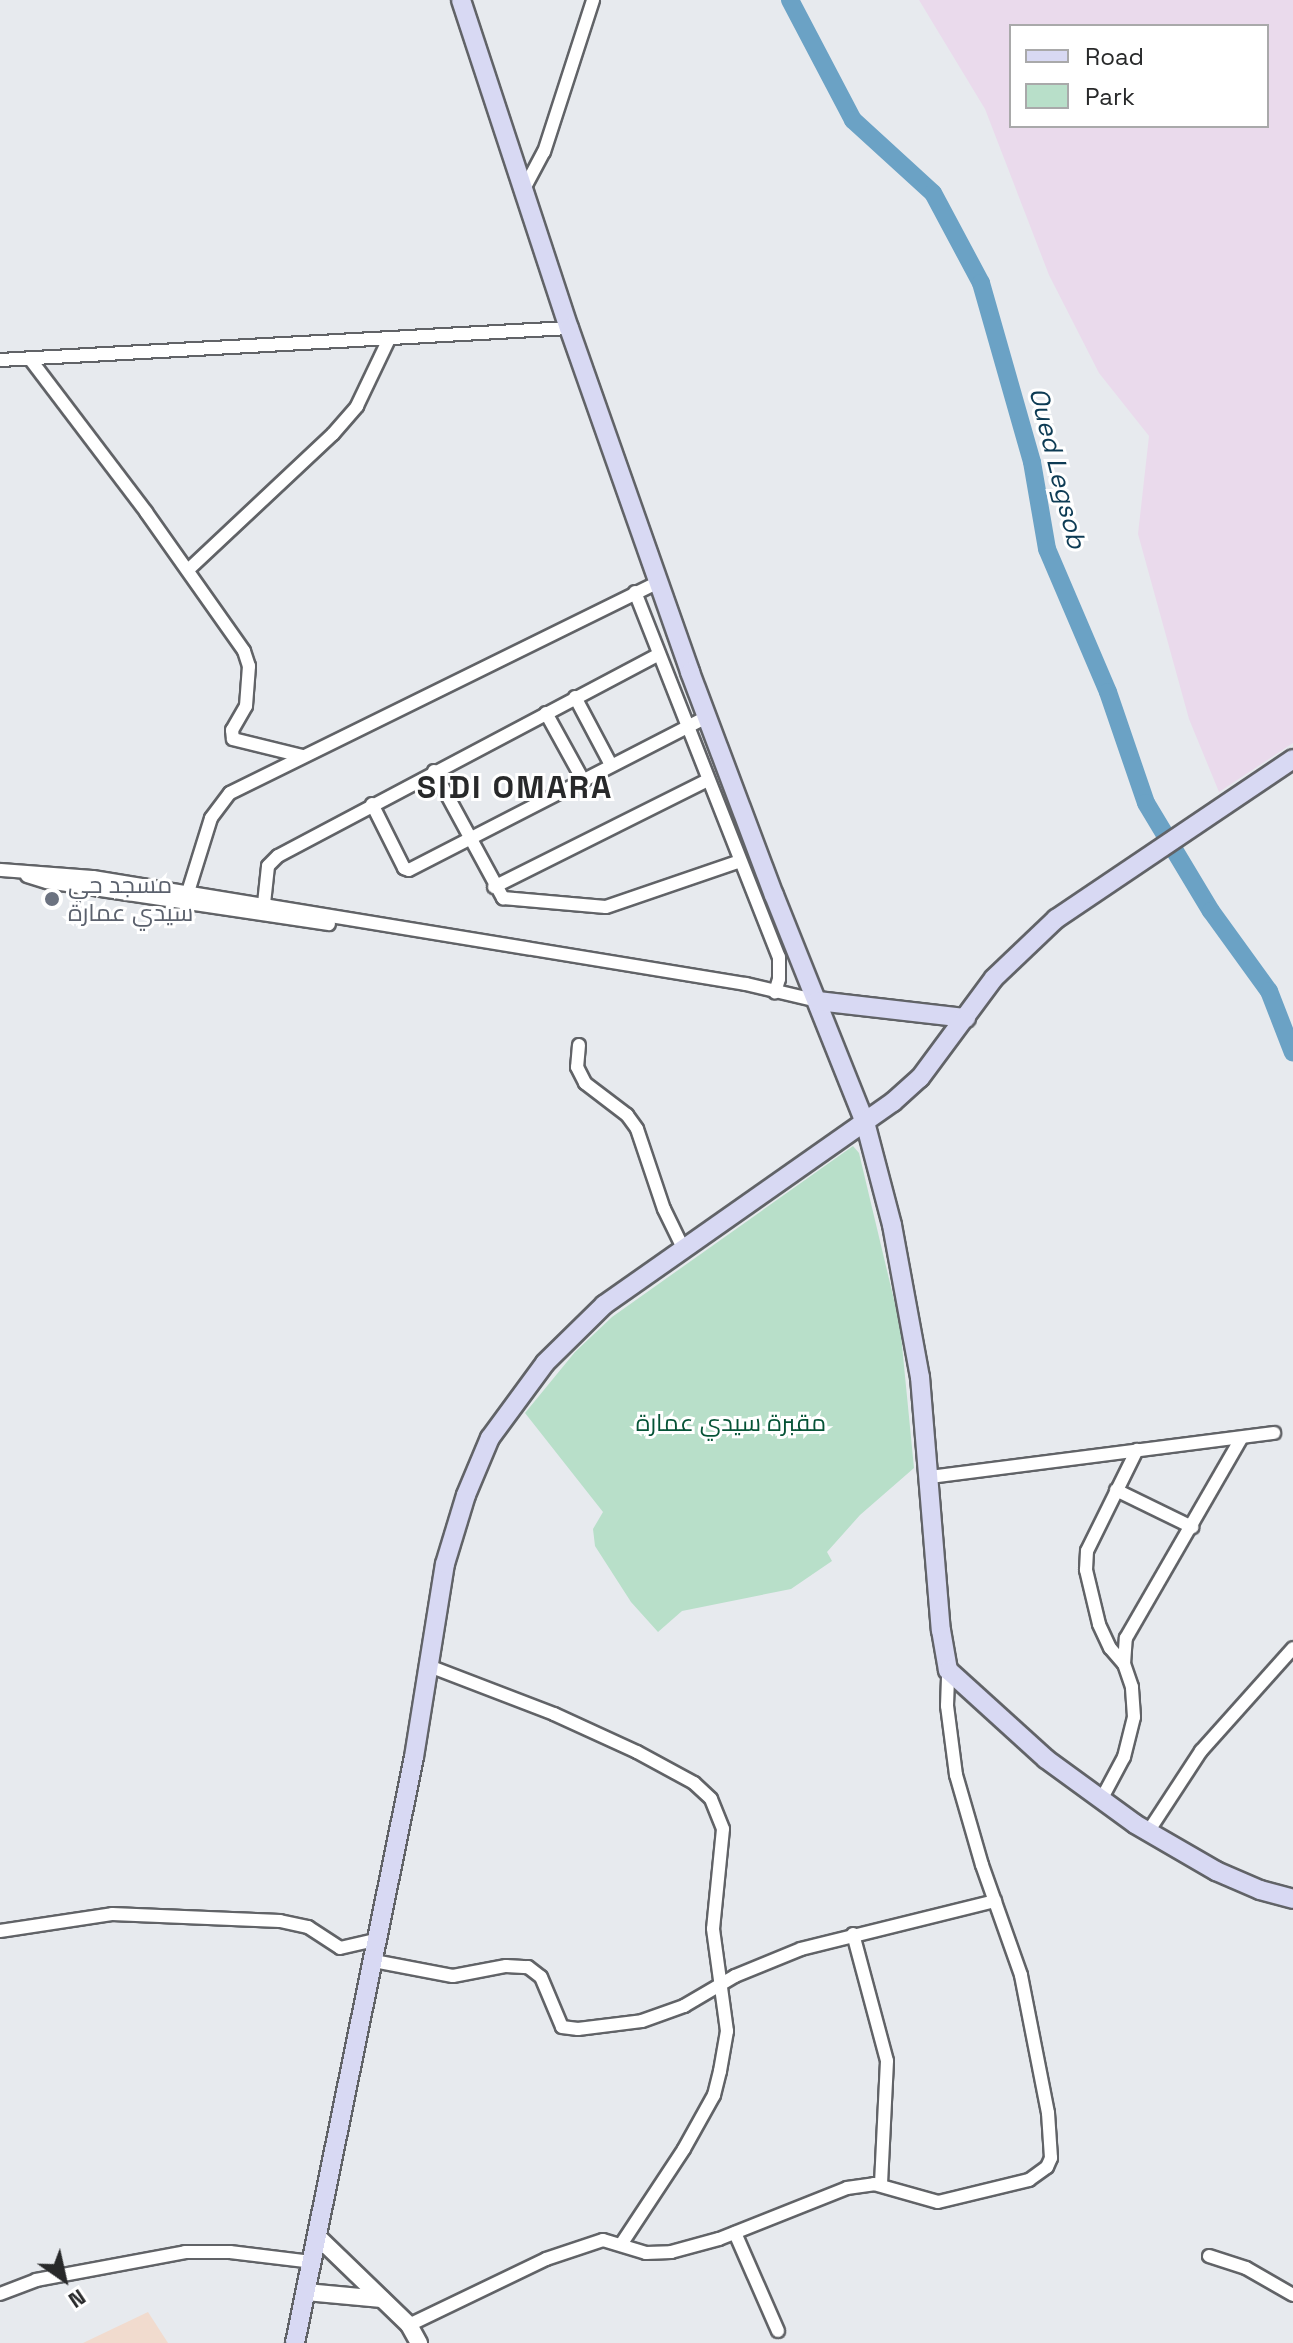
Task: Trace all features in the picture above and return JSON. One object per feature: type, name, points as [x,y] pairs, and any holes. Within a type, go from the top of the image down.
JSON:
[{"type":"main road","points":[[461,0],[569,328],[707,717],[765,898],[798,955],[865,1122],[906,1293],[920,1377],[941,1630],[948,1670],[1046,1759],[1148,1832],[1216,1871],[1260,1890],[1293,1899]]},
{"type":"main road","points":[[295,2343],[374,1961],[454,1529],[490,1438],[525,1387],[574,1332],[604,1305],[865,1122],[920,1078],[994,978],[1023,948],[1088,895],[1293,759]]},
{"type":"main road","points":[[818,1001],[966,1018]]},
{"type":"street","points":[[525,187],[548,140],[593,0]]},
{"type":"street","points":[[0,360],[569,328]]},
{"type":"street","points":[[188,570],[333,434],[357,406],[389,339]]},
{"type":"street","points":[[30,359],[188,570],[244,651],[249,666],[246,706],[232,730],[233,739],[302,756]]},
{"type":"street","points":[[188,892],[217,807],[230,793],[659,582]]},
{"type":"street","points":[[635,592],[740,861],[765,898],[779,957],[775,992]]},
{"type":"street","points":[[263,910],[272,861],[372,804],[659,654]]},
{"type":"street","points":[[575,697],[611,765]]},
{"type":"street","points":[[546,713],[583,780]]},
{"type":"street","points":[[372,804],[406,871],[707,717]]},
{"type":"street","points":[[434,771],[494,887],[503,898],[593,909],[740,861]]},
{"type":"street","points":[[494,887],[708,780]]},
{"type":"street","points":[[0,870],[93,877],[188,892],[263,910]]},
{"type":"street","points":[[16,872],[47,882],[263,910],[464,941],[760,988],[818,1001]]},
{"type":"street","points":[[779,957],[798,955]]},
{"type":"street","points":[[579,1045],[577,1067],[585,1083],[627,1115],[637,1129],[664,1209],[683,1248]]},
{"type":"street","points":[[930,1477],[1274,1433]]},
{"type":"street","points":[[1124,1664],[1126,1638],[1241,1439]]},
{"type":"street","points":[[1101,1800],[1124,1757],[1134,1717],[1132,1687],[1124,1664],[1110,1648],[1099,1624],[1086,1570],[1087,1551],[1137,1450]]},
{"type":"street","points":[[1116,1490],[1192,1527]]},
{"type":"street","points":[[1148,1832],[1201,1751],[1293,1648]]},
{"type":"street","points":[[429,1666],[554,1714],[637,1752],[694,1783],[711,1799],[723,1829],[713,1929],[727,2042],[714,2095],[622,2243]]},
{"type":"street","points":[[409,2325],[546,2259],[603,2240],[658,2253],[735,2233],[847,2188],[881,2185],[923,2200],[947,2200],[1040,2175],[1051,2158],[1048,2113],[1021,1975],[956,1775],[947,1706],[948,1670]]},
{"type":"street","points":[[374,1961],[453,1976],[506,1966],[528,1967],[541,1977],[559,2021],[566,2029],[642,2021],[684,2006],[735,1976],[801,1949],[995,1901]]},
{"type":"street","points":[[0,1931],[112,1914],[280,1921],[308,1927],[340,1948],[378,1939]]},
{"type":"street","points":[[853,1934],[887,2061],[881,2185]]},
{"type":"street","points":[[735,2233],[778,2331]]},
{"type":"street","points":[[318,2237],[409,2325],[419,2343]]},
{"type":"street","points":[[0,2294],[36,2280],[185,2252],[230,2252],[313,2262]]},
{"type":"street","points":[[1209,2256],[1246,2268],[1293,2295]]},
{"type":"street","points":[[306,2292],[382,2299]]},
{"type":"shaded area","points":[[919,0],[1293,0],[1293,743],[1219,792],[1189,719],[1138,534],[1149,436],[1099,373],[1049,275],[985,109]]},
{"type":"shaded area","points":[[148,2312],[168,2343],[83,2343]]},
{"type":"green space","name":"مقبرة سيدي عمارة","points":[[853,1146],[859,1153],[900,1325],[914,1468],[860,1515],[827,1552],[832,1561],[791,1589],[682,1611],[658,1632],[631,1602],[595,1546],[593,1529],[603,1512],[525,1413],[575,1352],[612,1317]]},
{"type":"waterway","name":"Oued Legsob","points":[[790,0],[853,120],[933,193],[981,283],[1032,462],[1047,549],[1108,692],[1146,803],[1211,911],[1269,991],[1293,1053]]},
{"type":"place","name":"مسجد حي سيدي عمارة","points":[[52,899]]},
{"type":"district","name":"SIDI OMARA","points":[[515,787]]}]
